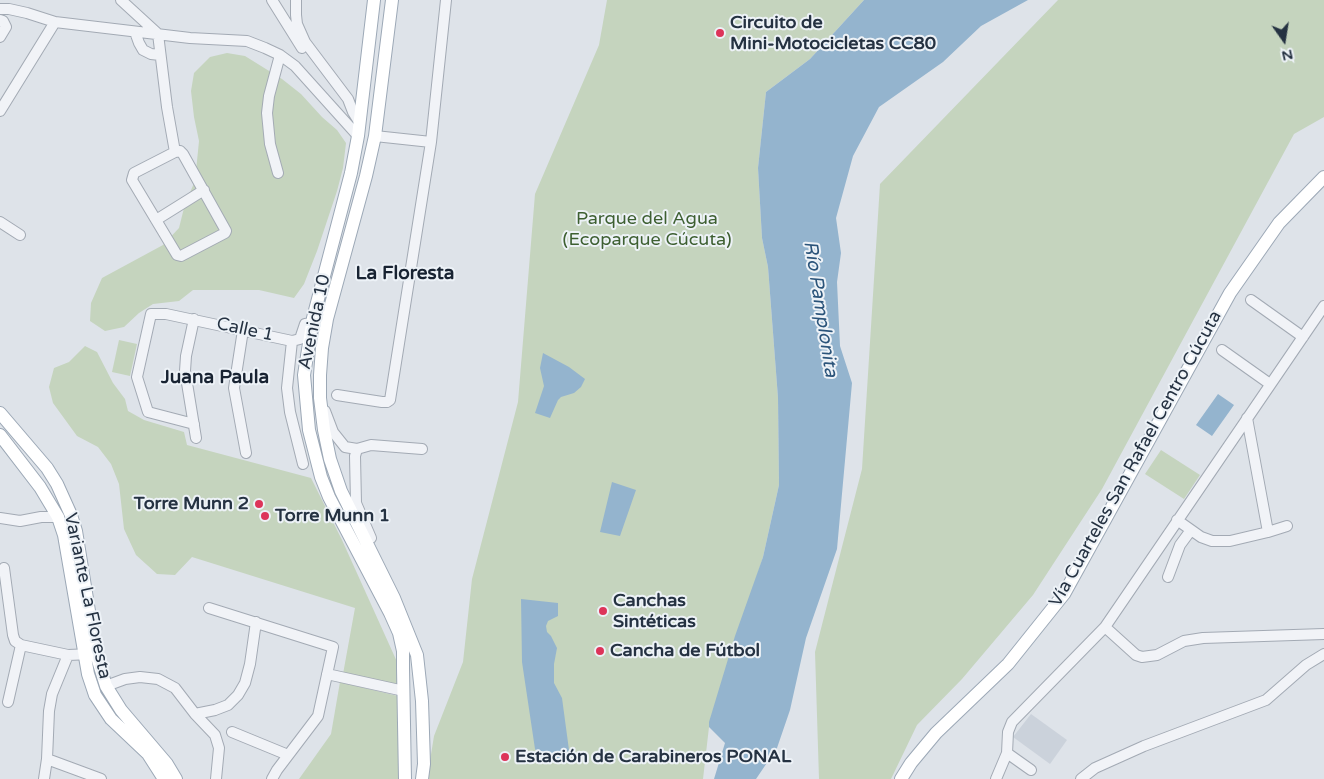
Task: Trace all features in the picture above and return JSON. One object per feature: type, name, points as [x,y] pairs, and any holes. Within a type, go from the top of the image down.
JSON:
[{"type":"main road","name":"Avenida 10","points":[[374,0],[358,136],[351,173],[312,323],[304,376],[309,430],[315,456],[329,497],[390,613],[399,634],[402,651],[404,691],[405,779]]},
{"type":"main road","name":"Avenida 10","points":[[392,0],[375,136],[327,319],[321,357],[320,398],[330,459],[341,491],[394,598],[417,655],[422,701],[424,764],[422,779]]},
{"type":"main road","name":"Vía Cuarteles San Rafael Centro Cúcuta","points":[[901,779],[911,763],[936,733],[1008,664],[1064,594],[1230,293],[1279,223],[1324,177]]},
{"type":"main road","name":"Variante La Floresta","points":[[0,413],[47,468],[66,501],[76,531],[95,695],[111,719],[148,754],[164,779]]},
{"type":"main road","name":"Variante La Floresta","points":[[0,435],[40,487],[58,517],[64,535],[90,654],[106,686],[121,710],[167,764],[176,779]]},
{"type":"street","points":[[121,0],[158,34],[175,152]]},
{"type":"street","points":[[272,0],[298,43],[326,82],[360,122]]},
{"type":"street","points":[[296,0],[296,15],[305,42],[348,99],[353,112]]},
{"type":"street","points":[[337,394],[382,402],[390,400],[430,142],[446,0]]},
{"type":"street","points":[[0,9],[27,13],[55,22],[135,32],[247,41],[280,55],[305,74],[358,136]]},
{"type":"street","points":[[0,20],[4,21],[6,27],[0,36]]},
{"type":"street","points":[[0,111],[55,22]]},
{"type":"street","points":[[135,32],[144,50],[151,54],[160,55]]},
{"type":"street","points":[[278,173],[270,144],[267,113],[269,96],[280,55]]},
{"type":"street","points":[[348,99],[357,99],[364,93]]},
{"type":"street","points":[[375,136],[430,142]]},
{"type":"street","points":[[180,151],[204,190],[226,227],[225,233],[183,256],[179,256],[132,182],[132,178],[134,173],[180,151]]},
{"type":"street","points":[[156,220],[204,190]]},
{"type":"street","points":[[0,222],[20,236]]},
{"type":"street","points":[[1251,300],[1303,337]]},
{"type":"street","points":[[996,779],[1007,753],[1008,732],[1012,722],[1105,626],[1324,306]]},
{"type":"street","name":"Calle 1","points":[[194,424],[148,412],[137,377],[151,314],[166,314],[194,319],[292,341],[300,339],[305,324],[312,323]]},
{"type":"street","points":[[194,319],[186,356],[185,371],[186,389],[196,438]]},
{"type":"street","points":[[243,330],[234,388],[246,453]]},
{"type":"street","points":[[292,341],[287,388],[290,412],[303,464]]},
{"type":"street","points":[[1222,350],[1270,384]]},
{"type":"street","points":[[320,398],[333,432],[339,442],[345,447],[357,450],[371,445],[422,448]]},
{"type":"street","points":[[1247,418],[1268,532]]},
{"type":"street","points":[[357,450],[355,456],[356,503],[374,544],[373,558]]},
{"type":"street","points":[[0,518],[20,521],[41,517],[58,517]]},
{"type":"street","points":[[1177,520],[1201,537],[1212,541],[1230,541],[1286,526]]},
{"type":"street","points":[[1168,577],[1180,545],[1191,530]]},
{"type":"street","points":[[4,568],[15,641],[21,645],[68,655],[90,654]]},
{"type":"street","points":[[209,608],[333,647],[318,716],[272,779]]},
{"type":"street","points":[[195,714],[228,705],[238,695],[245,683],[250,664],[256,622]]},
{"type":"street","points":[[1105,626],[1136,655],[1142,657],[1158,655],[1184,641],[1203,638],[1324,634]]},
{"type":"street","points":[[8,702],[21,645]]},
{"type":"street","points":[[1081,779],[1095,768],[1136,750],[1266,700],[1306,665],[1324,654]]},
{"type":"street","points":[[44,779],[52,694],[68,655]]},
{"type":"street","points":[[327,674],[404,691]]},
{"type":"street","points":[[106,686],[126,679],[140,677],[158,679],[175,688],[195,714],[215,735],[219,748],[216,779]]},
{"type":"street","points":[[232,732],[288,755]]},
{"type":"street","points":[[1007,753],[1031,770]]},
{"type":"street","points":[[47,759],[102,779]]},
{"type":"shaded area","points":[[1031,714],[1067,740],[1050,764],[1013,737]]},
{"type":"green space","name":"Parque del Agua (Ecoparque Cúcuta)","points":[[607,0],[864,0],[810,59],[766,92],[758,168],[762,238],[768,267],[778,398],[779,485],[763,557],[709,727],[703,779],[427,779],[434,736],[463,662],[472,579],[518,402],[535,194],[599,45]]},
{"type":"green space","points":[[1058,0],[1324,0],[1324,117],[1294,134],[1102,489],[1033,595],[962,679],[917,725],[891,779],[819,779],[815,652],[862,469],[880,184]]},
{"type":"green space","points":[[227,53],[245,56],[282,79],[301,94],[337,130],[346,143],[343,168],[337,191],[304,284],[294,298],[259,290],[193,290],[179,301],[153,304],[139,313],[124,327],[105,331],[90,321],[91,303],[102,278],[163,245],[179,228],[185,204],[195,181],[199,141],[191,91],[194,73],[210,57]]},
{"type":"green space","points":[[119,340],[137,344],[130,376],[112,372]]},
{"type":"green space","points":[[85,346],[97,352],[113,383],[125,399],[128,411],[144,420],[184,432],[187,445],[311,478],[342,540],[398,664],[400,687],[343,674],[355,608],[192,557],[175,575],[157,574],[136,555],[124,529],[119,484],[111,464],[98,447],[77,436],[53,403],[49,387],[54,368],[69,362]]},
{"type":"green space","points":[[1161,450],[1200,475],[1184,499],[1145,474]]},
{"type":"green space","points":[[340,682],[402,697],[402,746],[398,779],[299,779],[331,734]]},
{"type":"water","name":"Río Pamplonita","points":[[864,0],[1028,0],[981,26],[943,62],[879,107],[853,156],[836,218],[841,253],[837,282],[840,346],[852,383],[837,549],[806,638],[790,710],[777,748],[756,779],[714,779],[725,743],[709,727],[709,722],[735,636],[763,557],[779,485],[778,398],[768,267],[762,238],[758,168],[766,92],[810,59]]},
{"type":"water","points":[[543,353],[569,367],[585,379],[581,387],[574,393],[561,397],[558,400],[550,418],[535,413],[544,386],[540,368]]},
{"type":"water","points":[[1218,394],[1234,405],[1212,436],[1196,425]]},
{"type":"water","points":[[612,482],[636,490],[620,536],[600,532]]},
{"type":"water","points":[[521,599],[558,603],[558,616],[548,621],[546,626],[547,632],[557,648],[554,664],[554,683],[562,698],[569,750],[561,759],[551,762],[545,762],[535,749],[522,662]]},
{"type":"place","name":"Circuito de Mini-Motocicletas CC80","points":[[720,33]]},
{"type":"place","name":"Torre Munn 2","points":[[259,504]]},
{"type":"place","name":"Torre Munn 1","points":[[265,516]]},
{"type":"place","name":"Canchas Sintéticas","points":[[603,611]]},
{"type":"place","name":"Cancha de Fútbol","points":[[600,651]]},
{"type":"place","name":"Estación de Carabineros PONAL","points":[[505,757]]},
{"type":"district","name":"La Floresta","points":[[405,274]]},
{"type":"district","name":"Juana Paula","points":[[215,378]]}]
